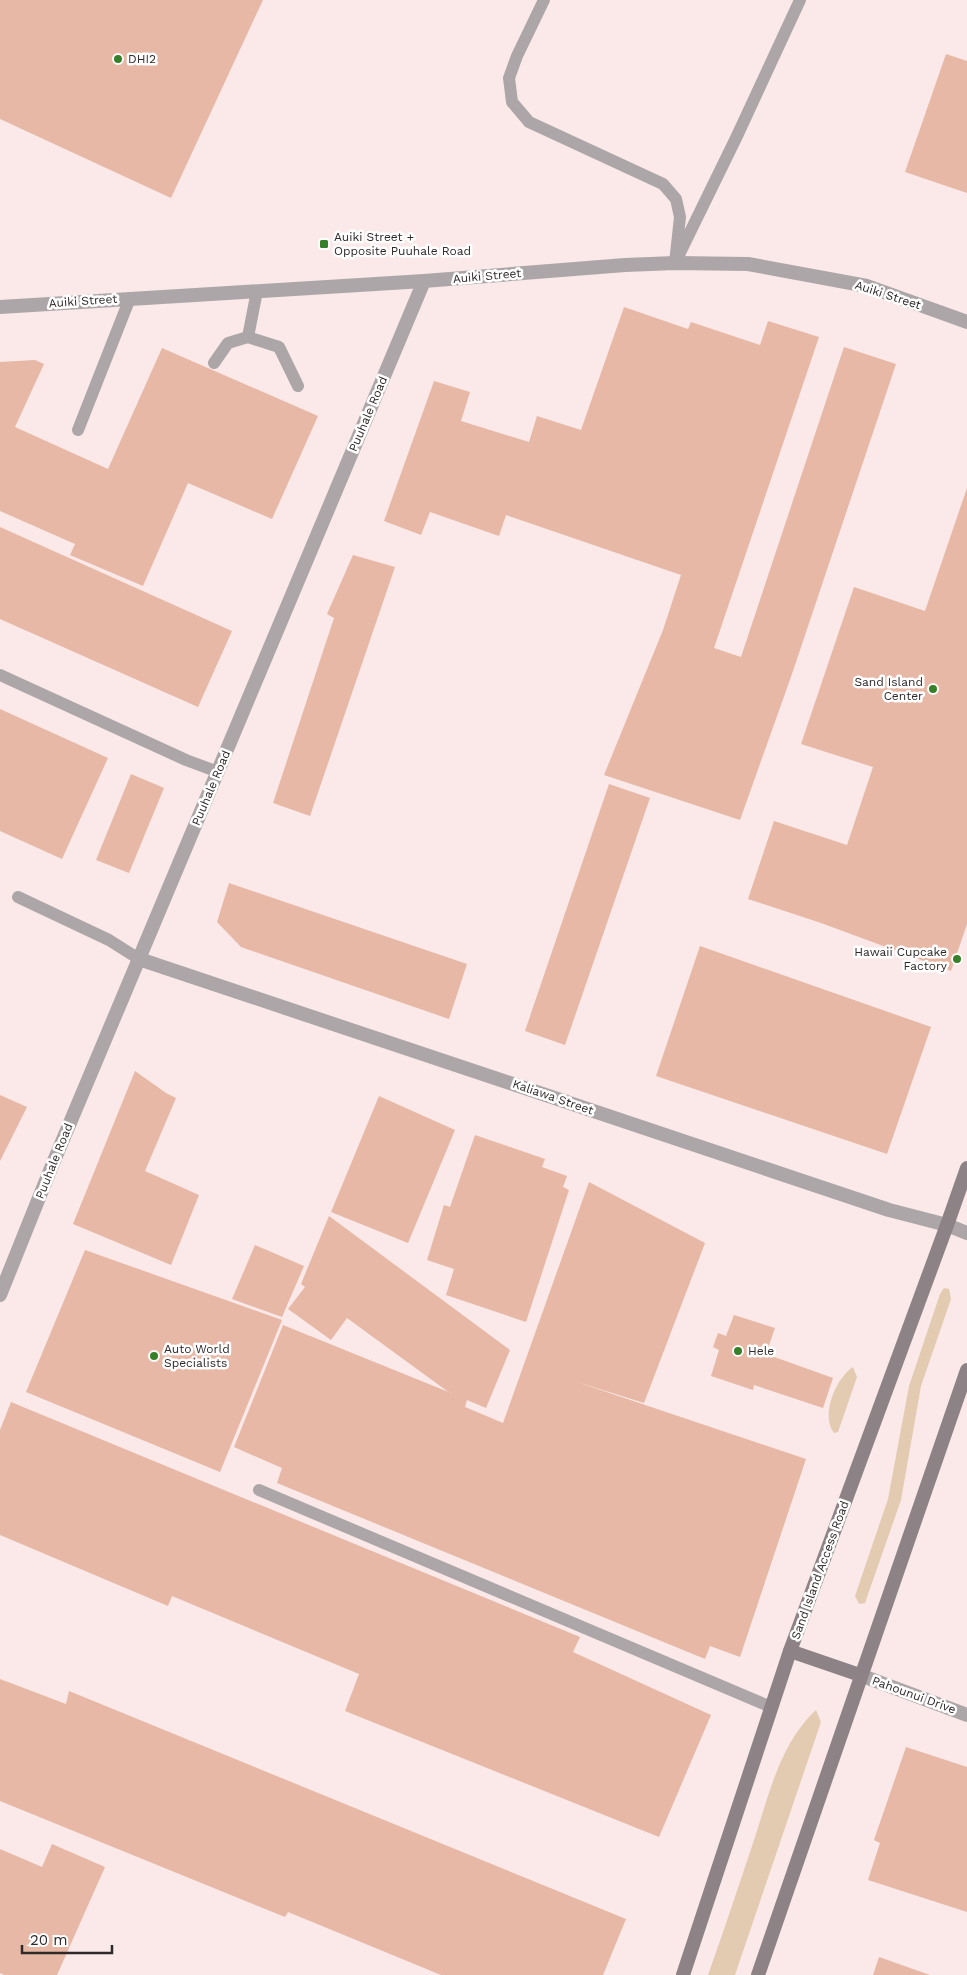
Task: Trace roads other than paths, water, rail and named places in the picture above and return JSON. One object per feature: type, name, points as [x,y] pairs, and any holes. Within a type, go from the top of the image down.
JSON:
[{"type":"main road","name":"Sand Island Access Road","points":[[683,1975],[790,1651],[948,1225],[967,1168]]},
{"type":"main road","points":[[758,1975],[860,1675],[967,1370]]},
{"type":"main road","points":[[790,1651],[860,1675]]},
{"type":"street","name":"Auiki Street","points":[[0,307],[424,281],[625,265],[675,263],[748,264],[867,286],[967,322]]},
{"type":"street","name":"Puuhale Road","points":[[0,1295],[50,1168],[424,281]]},
{"type":"street","name":"Kaliawa Street","points":[[139,958],[880,1207],[948,1225],[967,1233]]},
{"type":"street","name":"Pahounui Drive","points":[[860,1675],[967,1715]]},
{"type":"lane","points":[[544,0],[517,56],[509,78],[512,102],[529,122],[663,184],[676,199],[680,218],[675,263]]},
{"type":"lane","points":[[675,263],[800,0]]},
{"type":"lane","points":[[248,337],[257,291]]},
{"type":"lane","points":[[78,430],[130,298]]},
{"type":"lane","points":[[214,362],[228,343],[248,337],[279,347],[298,386]]},
{"type":"lane","points":[[0,675],[186,760],[218,772]]},
{"type":"lane","points":[[18,896],[109,940],[139,958]]},
{"type":"lane","points":[[259,1490],[771,1707]]},
{"type":"place","name":"DHI2","points":[[118,59]]},
{"type":"place","name":"Auiki Street + Opposite Puuhale Road","points":[[324,244]]},
{"type":"place","name":"Sand Island Center","points":[[933,689]]},
{"type":"place","name":"Hawaii Cupcake Factory","points":[[957,959]]},
{"type":"place","name":"Hele","points":[[738,1351]]},
{"type":"place","name":"Auto World Specialists","points":[[154,1356]]}]
